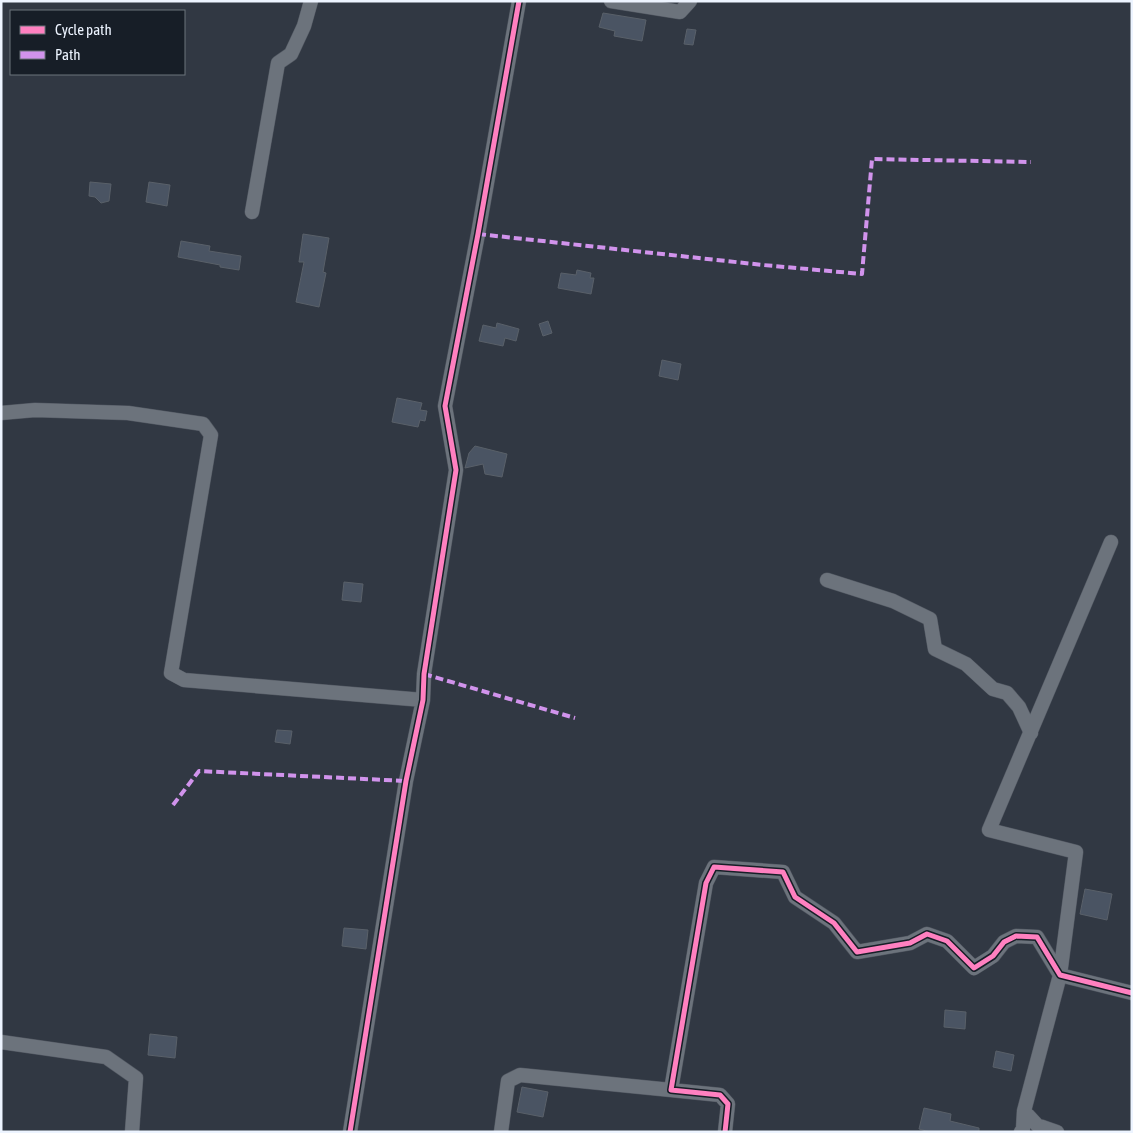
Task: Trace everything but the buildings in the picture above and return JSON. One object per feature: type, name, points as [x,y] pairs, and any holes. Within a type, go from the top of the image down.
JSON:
[{"type":"street","points":[[252,212],[278,64],[291,54],[304,26],[311,1]]},
{"type":"street","points":[[350,1132],[406,781],[422,700],[424,674],[456,470],[445,406],[478,234],[519,1]]},
{"type":"street","points":[[611,1],[680,12],[690,1]]},
{"type":"street","points":[[1,414],[35,410],[128,413],[203,424],[211,435],[171,673],[184,680],[422,700]]},
{"type":"street","points":[[1021,1132],[1024,1111],[1060,975],[1076,852],[989,830],[1111,542]]},
{"type":"street","points":[[827,580],[893,601],[930,619],[935,649],[966,664],[993,689],[1007,694],[1019,707],[1031,733]]},
{"type":"street","points":[[671,1090],[706,883],[714,867],[784,872],[795,898],[834,922],[857,952],[910,943],[928,934],[947,941],[974,968],[993,956],[1004,942],[1016,936],[1037,937],[1060,975],[1132,992]]},
{"type":"street","points":[[1,1042],[106,1057],[136,1078],[132,1132]]},
{"type":"street","points":[[501,1132],[508,1081],[520,1075],[720,1095],[728,1104],[725,1132]]},
{"type":"street","points":[[1024,1111],[1037,1125],[1057,1132]]},
{"type":"marked path","points":[[478,234],[862,274],[872,159],[1031,162]]},
{"type":"marked path","points":[[424,674],[575,718]]},
{"type":"marked path","points":[[173,805],[199,771],[406,781]]},
{"type":"cycle path","points":[[350,1132],[406,781],[423,700],[424,674],[456,470],[445,406],[478,234],[519,1]]},
{"type":"cycle path","points":[[725,1132],[728,1104],[720,1095],[671,1090],[706,883],[714,867],[783,872],[795,897],[834,923],[857,952],[910,943],[927,934],[947,941],[974,968],[993,956],[1004,942],[1016,936],[1037,937],[1060,975],[1132,993]]}]
